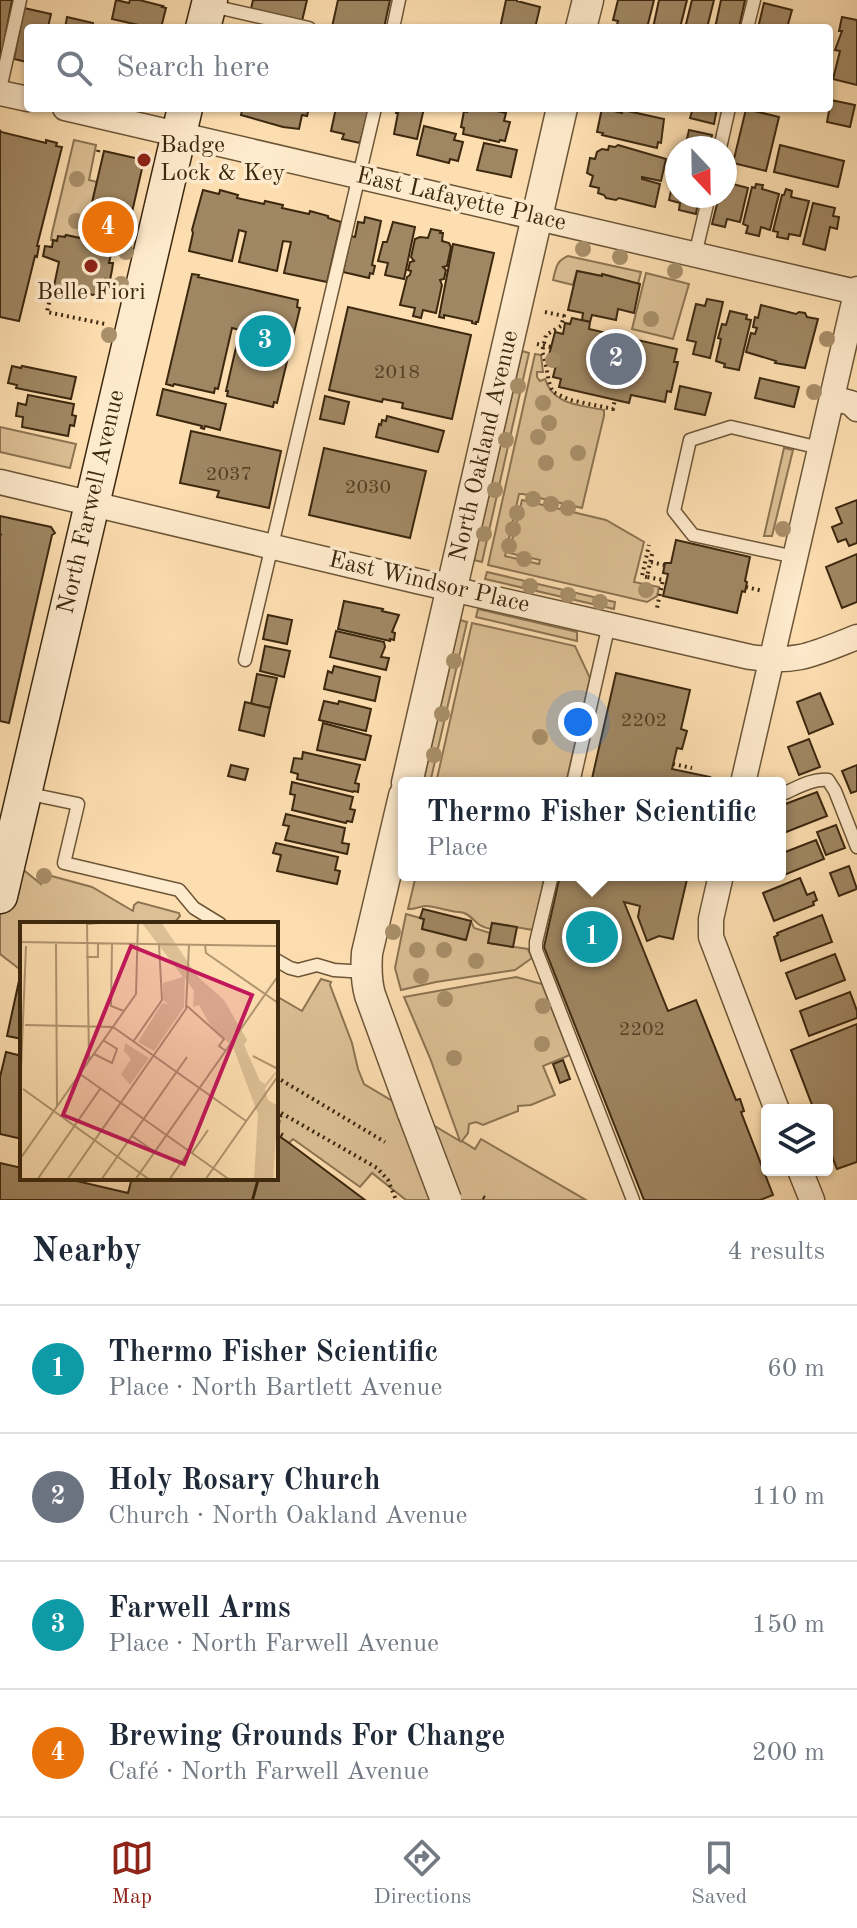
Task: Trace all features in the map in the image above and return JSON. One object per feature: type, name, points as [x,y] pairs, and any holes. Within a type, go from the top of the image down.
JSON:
[{"type":"main road","name":"North Farwell Avenue","points":[[0,896],[182,121]]},
{"type":"street","points":[[582,24],[588,0]]},
{"type":"street","points":[[0,91],[24,98]]},
{"type":"street","name":"East Lafayette Place","points":[[101,112],[182,121],[359,177],[857,291]]},
{"type":"street","name":"North Oakland Avenue","points":[[408,777],[561,112]]},
{"type":"street","points":[[744,777],[857,291]]},
{"type":"street","points":[[832,398],[851,403],[857,409]]},
{"type":"street","name":"East Windsor Place","points":[[0,482],[750,657],[791,660],[857,637]]},
{"type":"street","points":[[398,821],[367,953],[367,982],[446,1200]]},
{"type":"street","points":[[720,881],[711,919],[711,937],[775,1104]]},
{"type":"street","points":[[802,1176],[812,1200]]},
{"type":"lane","points":[[0,91],[20,0]]},
{"type":"lane","points":[[394,24],[399,0]]},
{"type":"lane","points":[[748,24],[754,0]]},
{"type":"lane","points":[[207,11],[285,24]]},
{"type":"lane","points":[[245,660],[374,112]]},
{"type":"lane","points":[[723,136],[728,112]]},
{"type":"lane","points":[[695,255],[706,208]]},
{"type":"lane","points":[[795,557],[693,535],[674,511],[690,440],[731,427],[820,448]]},
{"type":"lane","points":[[574,777],[609,624]]},
{"type":"lane","points":[[786,792],[813,781],[828,780],[857,847]]},
{"type":"lane","points":[[23,793],[78,804],[64,863],[179,890],[194,908],[217,922]]},
{"type":"lane","points":[[551,881],[536,950],[633,1200]]},
{"type":"lane","points":[[278,961],[298,970],[317,965],[334,970],[366,972]]},
{"type":"path","points":[[56,290],[52,289],[47,312],[108,324]]},
{"type":"path","points":[[545,312],[564,316],[561,326],[546,335],[541,345],[553,392],[570,400],[613,409],[615,399]]},
{"type":"path","points":[[541,345],[551,347]]},
{"type":"path","points":[[649,545],[642,576],[663,580],[657,608]]},
{"type":"path","points":[[647,577],[652,554]]},
{"type":"path","points":[[650,562],[664,565]]},
{"type":"path","points":[[746,587],[764,591]]},
{"type":"path","points":[[673,764],[692,768]]},
{"type":"path","points":[[278,1078],[385,1142]]},
{"type":"path","points":[[279,1112],[377,1168],[388,1180],[396,1200]]},
{"type":"path","points":[[278,1132],[284,1136]]},
{"type":"shaded area","points":[[74,140],[96,145],[89,180],[97,182],[84,239],[66,235],[57,241],[51,240],[52,233]]},
{"type":"shaded area","points":[[568,256],[641,272],[638,284],[603,274],[577,271],[573,285],[553,280],[559,263]]},
{"type":"shaded area","points":[[646,273],[689,284],[673,339],[632,329]]},
{"type":"shaded area","points":[[522,351],[529,353],[482,562],[474,560]]},
{"type":"shaded area","points":[[535,354],[541,355],[543,372],[537,372],[537,377],[540,381],[545,379],[554,394],[577,405],[604,410],[604,416],[582,508],[519,494],[505,556],[539,564],[540,560],[509,553],[522,500],[606,520],[644,542],[634,582],[659,587],[657,596],[647,602],[488,565]]},
{"type":"shaded area","points":[[0,427],[76,444],[70,468],[0,452]]},
{"type":"shaded area","points":[[784,448],[793,450],[772,536],[764,536]]},
{"type":"shaded area","points":[[487,572],[615,602],[614,609],[485,579]]},
{"type":"shaded area","points":[[478,609],[577,632],[577,641],[476,617]]},
{"type":"shaded area","points":[[460,620],[467,622],[431,777],[424,777]]},
{"type":"shaded area","points":[[472,623],[575,646],[590,678],[567,777],[437,777]]},
{"type":"shaded area","points":[[0,851],[41,884],[44,874],[92,887],[133,911],[138,902],[179,913],[180,916],[175,922],[20,922],[20,969],[0,954]]},
{"type":"shaded area","points":[[415,881],[544,881],[533,930],[492,923],[491,929],[463,913],[433,907],[408,909]]},
{"type":"shaded area","points":[[406,914],[424,919],[422,929],[465,940],[471,921],[474,928],[490,933],[489,943],[528,949],[532,958],[515,970],[401,990],[395,968]]},
{"type":"shaded area","points":[[516,977],[542,984],[570,1055],[543,1066],[555,1095],[531,1105],[518,1106],[518,1111],[483,1125],[476,1122],[469,1124],[468,1133],[462,1141],[475,1149],[481,1139],[586,1200],[406,1200],[372,1173],[360,1187],[293,1139],[289,1143],[278,1135],[278,997],[302,1011],[321,979],[331,982],[364,1084],[460,1141],[404,997]]},
{"type":"building","points":[[0,0],[12,0],[1,60],[0,60]]},
{"type":"building","points":[[116,0],[129,3],[130,0],[139,0],[166,8],[162,24],[134,24],[112,19]]},
{"type":"building","points":[[253,0],[307,0],[302,21],[251,9]]},
{"type":"building","points":[[338,0],[390,0],[385,24],[333,24]]},
{"type":"building","points":[[506,0],[540,7],[536,24],[501,24]]},
{"type":"building","points":[[618,0],[654,0],[648,24],[617,24],[618,21],[613,20]]},
{"type":"building","points":[[659,0],[687,0],[681,24],[654,24]]},
{"type":"building","points":[[692,0],[714,0],[708,24],[686,24]]},
{"type":"building","points":[[721,0],[745,0],[740,24],[716,24]]},
{"type":"building","points":[[764,3],[792,10],[788,24],[759,24]]},
{"type":"building","points":[[24,8],[51,14],[49,24],[24,24],[24,61],[14,59]]},
{"type":"building","points":[[67,17],[93,23],[93,24],[66,24]]},
{"type":"building","points":[[842,17],[857,20],[857,85],[833,79],[840,51],[835,50],[842,31],[839,31]]},
{"type":"building","points":[[833,100],[855,105],[850,127],[827,122],[829,112],[833,112]]},
{"type":"building","points":[[242,112],[308,112],[307,116],[302,115],[299,129],[241,115]]},
{"type":"building","points":[[335,112],[368,112],[360,143],[342,139],[344,134],[331,131]]},
{"type":"building","points":[[423,112],[417,139],[394,134],[396,113]]},
{"type":"building","points":[[464,112],[501,112],[506,113],[504,121],[510,122],[505,141],[499,142],[463,134],[464,128],[461,127]]},
{"type":"building","points":[[601,112],[632,112],[664,119],[661,143],[658,142],[657,148],[597,132]]},
{"type":"building","points":[[692,112],[716,112],[714,124],[690,118]]},
{"type":"building","points":[[745,112],[779,117],[766,171],[737,164],[737,146]]},
{"type":"building","points":[[424,126],[456,134],[454,140],[463,142],[458,161],[450,159],[449,163],[417,155]]},
{"type":"building","points":[[0,130],[46,143],[46,140],[57,143],[56,146],[62,147],[19,321],[0,317]]},
{"type":"building","points":[[689,130],[712,135],[712,136],[688,136]]},
{"type":"building","points":[[484,143],[517,150],[511,177],[477,170]]},
{"type":"building","points":[[618,145],[665,159],[661,181],[642,177],[660,184],[655,207],[606,198],[598,193],[599,188],[590,186],[593,176],[587,173],[590,158],[595,159],[602,149]]},
{"type":"building","points":[[780,145],[844,161],[838,187],[774,172]]},
{"type":"building","points":[[104,151],[144,160],[123,245],[84,237]]},
{"type":"building","points":[[756,184],[779,194],[770,230],[761,227],[759,236],[746,233],[748,226],[743,224],[752,187],[755,188]]},
{"type":"building","points":[[737,185],[748,188],[740,222],[727,219],[725,227],[712,224],[716,208],[737,208]]},
{"type":"building","points":[[786,189],[792,191],[791,197],[809,201],[800,236],[789,234],[788,239],[777,237],[778,232],[773,231]]},
{"type":"building","points":[[203,190],[219,194],[220,190],[238,195],[237,198],[283,205],[282,208],[309,214],[310,211],[341,222],[327,282],[284,273],[291,242],[283,241],[277,271],[239,262],[246,232],[239,230],[232,261],[189,251]]},
{"type":"building","points":[[813,203],[835,208],[833,216],[839,217],[837,229],[830,227],[825,250],[803,244]]},
{"type":"building","points":[[679,208],[697,208],[696,214]]},
{"type":"building","points":[[365,217],[381,221],[372,265],[375,266],[369,278],[343,272],[351,236],[355,237],[358,222],[364,223]]},
{"type":"building","points":[[393,222],[415,227],[404,279],[385,275],[388,263],[378,261]]},
{"type":"building","points":[[431,229],[441,231],[442,241],[451,247],[447,266],[443,267],[446,270],[444,279],[440,280],[442,285],[436,313],[423,310],[421,318],[413,316],[415,308],[400,305],[411,271],[408,270],[410,262],[414,261],[411,257],[415,239],[428,238]]},
{"type":"building","points":[[66,235],[113,245],[109,263],[113,263],[110,280],[105,279],[102,297],[54,286],[59,262],[43,256],[45,246],[52,247],[53,240]]},
{"type":"building","points":[[453,244],[494,253],[476,324],[444,315],[444,318],[439,317]]},
{"type":"building","points":[[577,271],[640,284],[634,313],[618,309],[616,320],[592,315],[590,322],[582,320],[583,313],[568,310]]},
{"type":"building","points":[[192,274],[298,300],[297,307],[300,308],[277,403],[274,402],[273,407],[227,396],[240,330],[232,328],[218,389],[215,388],[214,393],[166,384]]},
{"type":"building","points":[[707,299],[723,302],[710,358],[693,354],[696,342],[687,340],[696,304],[705,306]]},
{"type":"building","points":[[761,305],[796,314],[805,313],[807,317],[818,319],[805,368],[775,363],[746,352],[751,333],[755,334],[757,328],[753,327]]},
{"type":"building","points":[[348,307],[471,335],[452,419],[402,408],[403,403],[383,399],[382,402],[329,390]]},
{"type":"building","points":[[730,311],[747,315],[746,319],[751,320],[739,370],[724,367],[725,364],[716,361],[721,339],[718,338]]},
{"type":"building","points":[[572,318],[590,322],[589,329],[677,349],[674,362],[678,362],[671,392],[667,391],[665,402],[631,395],[629,403],[559,387],[561,379],[553,377],[558,357],[549,355],[555,332],[563,334],[565,323],[570,324]]},
{"type":"building","points":[[12,366],[76,377],[71,399],[16,388],[17,385],[8,383]]},
{"type":"building","points":[[760,378],[799,387],[794,407],[755,398]]},
{"type":"building","points":[[680,386],[711,393],[705,415],[675,409]]},
{"type":"building","points":[[163,389],[226,404],[220,430],[205,426],[204,429],[157,415]]},
{"type":"building","points":[[28,395],[74,404],[72,415],[76,416],[68,436],[22,427],[23,417],[16,416],[18,403],[26,405]]},
{"type":"building","points":[[325,396],[349,402],[344,424],[320,419]]},
{"type":"building","points":[[387,416],[444,431],[438,452],[376,437],[379,424],[382,420],[386,421]]},
{"type":"building","points":[[191,431],[281,451],[269,508],[217,497],[219,491],[180,483]]},
{"type":"building","points":[[324,448],[426,471],[410,538],[309,515]]},
{"type":"building","points":[[857,500],[857,543],[849,546],[846,539],[838,542],[832,527],[842,523],[836,508]]},
{"type":"building","points":[[0,516],[51,527],[55,533],[52,535],[9,723],[0,721]]},
{"type":"building","points":[[676,540],[750,557],[745,592],[742,591],[737,613],[663,596],[668,574],[663,573],[665,563],[671,563]]},
{"type":"building","points":[[857,554],[857,602],[842,608],[826,567]]},
{"type":"building","points":[[344,601],[399,615],[392,632],[395,633],[394,640],[338,629]]},
{"type":"building","points":[[268,615],[292,620],[287,644],[263,639]]},
{"type":"building","points":[[336,631],[384,642],[381,657],[389,658],[386,670],[330,657]]},
{"type":"building","points":[[265,646],[290,651],[284,677],[260,671]]},
{"type":"building","points":[[334,666],[380,677],[375,701],[324,689],[328,671],[332,673]]},
{"type":"building","points":[[616,673],[690,690],[681,729],[687,731],[682,749],[677,748],[672,769],[710,777],[592,777]]},
{"type":"building","points":[[257,674],[277,678],[270,708],[251,704]]},
{"type":"building","points":[[820,693],[833,724],[809,734],[797,702]]},
{"type":"building","points":[[324,701],[338,704],[339,701],[371,709],[366,731],[319,720]]},
{"type":"building","points":[[245,702],[270,708],[264,736],[239,730]]},
{"type":"building","points":[[323,723],[371,736],[365,760],[317,750]]},
{"type":"building","points":[[809,739],[820,767],[799,775],[788,747]]},
{"type":"building","points":[[303,752],[360,765],[355,783],[359,784],[358,792],[297,779],[298,774],[291,772],[294,758],[302,759]]},
{"type":"building","points":[[231,765],[248,769],[245,780],[228,776]]},
{"type":"building","points":[[857,765],[857,791],[851,793],[842,771]]},
{"type":"building","points":[[292,782],[353,797],[350,809],[355,810],[352,822],[292,810],[295,795],[290,794]]},
{"type":"building","points":[[817,792],[827,816],[786,832],[786,804]]},
{"type":"building","points":[[286,814],[345,828],[342,843],[349,844],[347,854],[285,840],[289,826],[283,825]]},
{"type":"building","points":[[836,825],[845,848],[826,855],[817,832]]},
{"type":"building","points":[[816,840],[824,859],[786,874],[786,852]]},
{"type":"building","points":[[276,843],[338,857],[335,870],[340,871],[337,884],[277,871],[281,855],[273,853]]},
{"type":"building","points":[[849,866],[857,889],[839,896],[830,873]]},
{"type":"building","points":[[800,878],[807,895],[814,892],[817,900],[813,902],[814,905],[774,921],[763,893]]},
{"type":"building","points":[[559,881],[687,881],[673,939],[659,936],[647,941],[638,917],[640,906],[624,902],[668,1011],[696,1000],[736,1100],[740,1099],[744,1111],[741,1112],[761,1164],[761,1176],[766,1176],[773,1195],[760,1200],[644,1200],[544,947]]},
{"type":"building","points":[[423,909],[471,921],[466,940],[422,929],[424,919],[420,918]]},
{"type":"building","points":[[822,915],[832,942],[781,961],[774,937],[777,933]]},
{"type":"building","points":[[492,923],[517,927],[513,947],[488,943]]},
{"type":"building","points":[[835,954],[845,980],[796,999],[786,973]]},
{"type":"building","points":[[19,981],[20,1039],[7,1036]]},
{"type":"building","points":[[850,992],[857,1018],[809,1036],[800,1011]]},
{"type":"building","points":[[857,1024],[857,1162],[837,1169],[833,1159],[833,1104],[812,1104],[791,1050]]},
{"type":"building","points":[[6,1052],[20,1056],[20,1139],[0,1134],[0,1077]]},
{"type":"building","points":[[563,1060],[570,1079],[560,1083],[553,1064]]},
{"type":"building","points":[[278,1135],[365,1200],[253,1200],[258,1180],[278,1180]]},
{"type":"building","points":[[0,1163],[20,1168],[20,1180],[73,1180],[128,1193],[131,1180],[257,1180],[252,1200],[0,1200]]},
{"type":"place","name":"Badge Lock & Key","points":[[144,160]]},
{"type":"place","name":"Brewing Grounds For Change","points":[[108,227]]},
{"type":"place","name":"Belle Fiori","points":[[91,266]]},
{"type":"place","name":"Farwell Arms","points":[[265,341]]},
{"type":"place","name":"Holy Rosary Church","points":[[616,359]]},
{"type":"place","name":"Thermo Fisher Scientific","points":[[592,937]]}]
